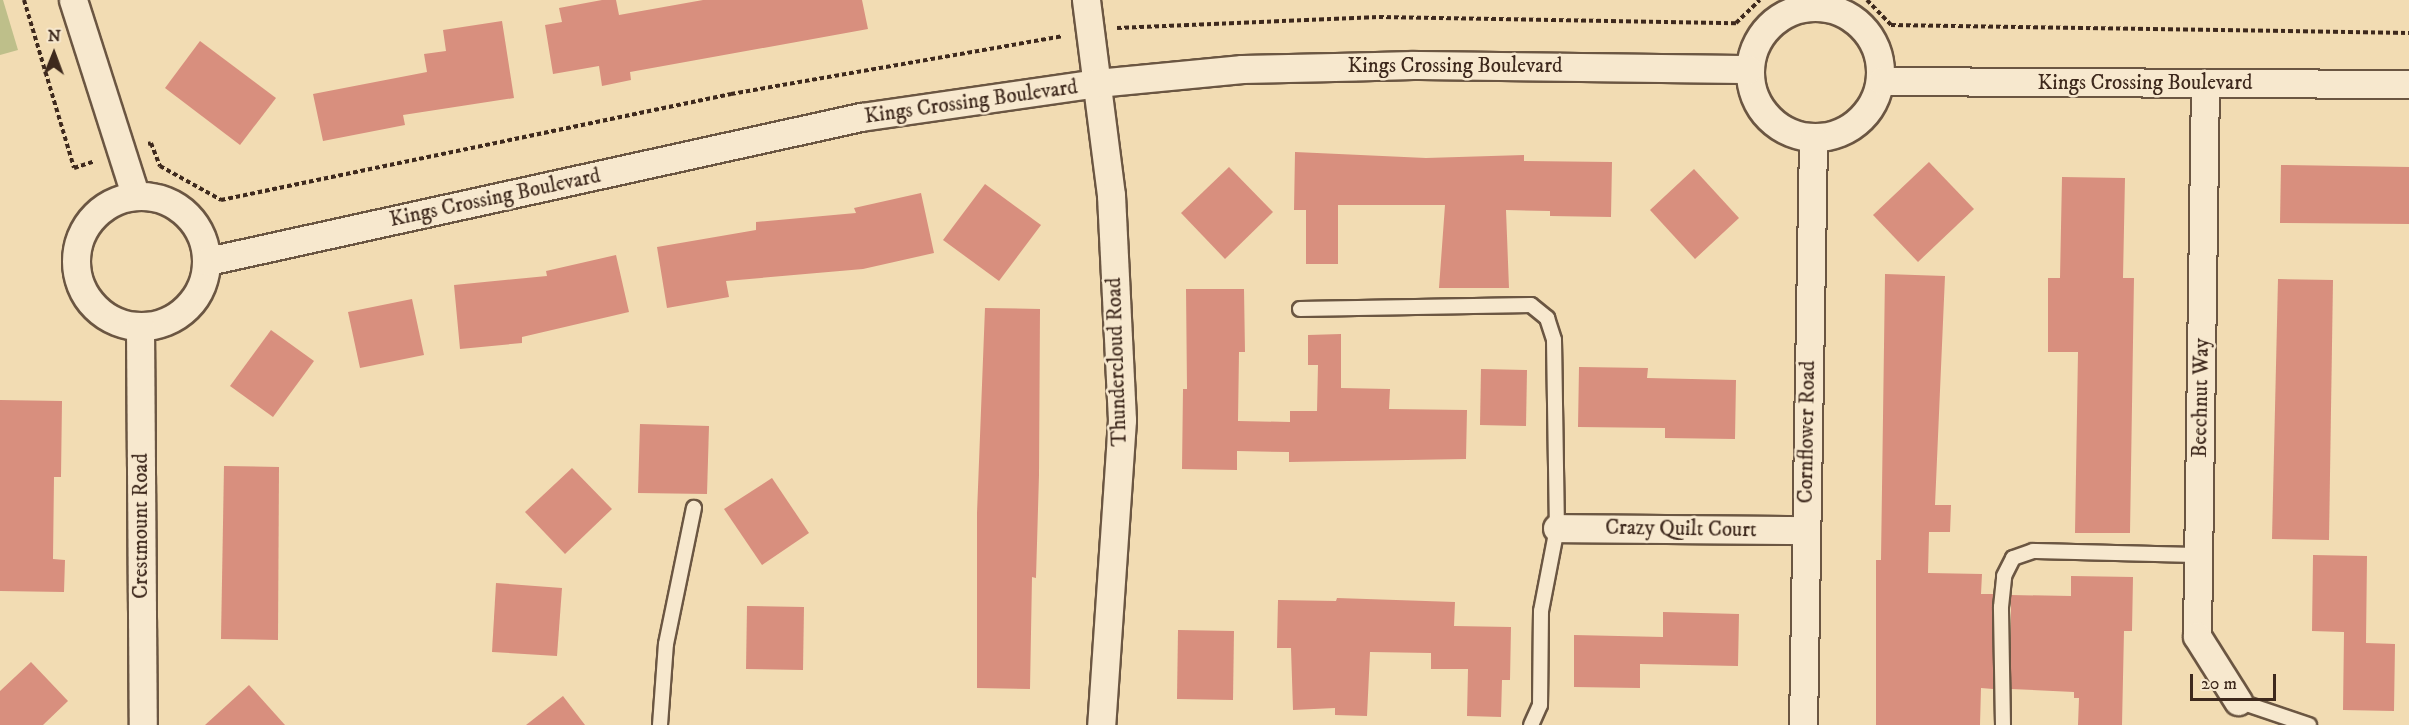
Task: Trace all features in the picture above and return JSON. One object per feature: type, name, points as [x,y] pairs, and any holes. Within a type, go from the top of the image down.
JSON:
[{"type":"street","points":[[73,0],[135,195]]},
{"type":"street","name":"Thundercloud Road","points":[[1086,0],[1111,195],[1122,420],[1101,725]]},
{"type":"street","points":[[1808,3],[1838,9],[1864,25],[1879,51],[1882,81],[1858,123],[1813,139],[1780,129],[1764,112],[1756,103],[1748,69],[1767,26],[1808,3]]},
{"type":"street","name":"Kings Crossing Boulevard","points":[[208,261],[861,117],[1097,83],[1242,69],[1413,64],[1748,69]]},
{"type":"street","name":"Kings Crossing Boulevard","points":[[1882,81],[2409,84]]},
{"type":"street","name":"Beechnut Way","points":[[2205,83],[2197,636],[2238,701]]},
{"type":"street","name":"Cornflower Road","points":[[1803,725],[1804,530],[1813,139]]},
{"type":"street","points":[[135,195],[171,201],[178,207],[198,226],[208,261],[198,295],[174,318],[140,327],[102,315],[78,283],[77,243],[98,210],[135,195]]},
{"type":"street","name":"Crestmount Road","points":[[140,327],[143,725]]},
{"type":"street","name":"Crazy Quilt Court","points":[[1557,528],[1804,530]]},
{"type":"lane","points":[[1300,309],[1531,305],[1547,318],[1554,340],[1557,528],[1541,611],[1540,705],[1531,725]]},
{"type":"lane","points":[[660,725],[666,644],[694,508]]},
{"type":"lane","points":[[2002,725],[2001,607],[2004,576],[2013,558],[2033,551],[2198,555]]},
{"type":"lane","points":[[2238,701],[2309,725]]},
{"type":"path","points":[[24,0],[74,168],[152,143],[160,166],[221,200],[731,94],[1134,26],[1368,18],[1736,23],[1760,0]]},
{"type":"path","points":[[1867,0],[1891,25],[2409,33]]},
{"type":"green space","points":[[0,0],[3,0],[18,50],[0,55]]},
{"type":"building","points":[[602,0],[616,0],[619,15],[703,0],[862,0],[868,29],[630,72],[631,80],[602,86],[599,66],[553,74],[545,25],[562,22],[559,8]]},
{"type":"building","points":[[502,21],[514,98],[403,115],[405,125],[323,141],[313,94],[427,72],[424,54],[446,51],[443,30]]},
{"type":"building","points":[[200,41],[276,98],[240,145],[165,88]]},
{"type":"building","points":[[1295,152],[1426,158],[1524,155],[1524,161],[1612,162],[1611,217],[1550,216],[1550,211],[1506,210],[1509,288],[1439,288],[1445,205],[1338,205],[1338,264],[1306,264],[1306,210],[1294,210]]},
{"type":"building","points":[[1929,162],[1974,209],[1918,262],[1873,215]]},
{"type":"building","points":[[2281,165],[2409,167],[2409,224],[2280,223]]},
{"type":"building","points":[[1229,167],[1273,212],[1225,259],[1181,213]]},
{"type":"building","points":[[1694,169],[1739,218],[1695,259],[1650,210]]},
{"type":"building","points":[[2062,177],[2125,178],[2123,278],[2134,278],[2130,533],[2075,533],[2078,352],[2048,352],[2048,278],[2060,278]]},
{"type":"building","points":[[985,184],[1041,225],[999,281],[943,240]]},
{"type":"building","points":[[921,193],[934,253],[863,269],[726,281],[729,297],[667,308],[657,247],[756,230],[756,222],[856,213],[854,208]]},
{"type":"building","points":[[616,255],[629,312],[522,337],[522,343],[460,349],[454,285],[547,276],[546,271]]},
{"type":"building","points":[[1885,274],[1945,276],[1935,505],[1951,505],[1950,532],[1929,532],[1928,573],[1982,574],[1981,594],[1993,594],[1993,689],[1981,688],[1980,725],[1876,725],[1876,560],[1881,560]]},
{"type":"building","points":[[2278,279],[2333,280],[2329,540],[2272,539]]},
{"type":"building","points":[[1186,289],[1244,289],[1245,352],[1239,352],[1238,421],[1290,422],[1290,411],[1317,411],[1318,365],[1308,365],[1308,335],[1341,334],[1341,388],[1390,389],[1389,409],[1467,410],[1466,459],[1289,462],[1289,452],[1237,451],[1237,470],[1182,469],[1183,389],[1187,389]]},
{"type":"building","points":[[412,299],[424,355],[360,368],[348,312]]},
{"type":"building","points":[[985,308],[1040,309],[1039,475],[1036,578],[1032,577],[1030,689],[977,688],[977,513]]},
{"type":"building","points":[[271,330],[314,361],[273,417],[230,386]]},
{"type":"building","points":[[1579,367],[1648,368],[1647,378],[1736,380],[1735,439],[1665,438],[1665,428],[1578,427]]},
{"type":"building","points":[[1481,369],[1527,370],[1526,426],[1480,425]]},
{"type":"building","points":[[0,400],[62,401],[61,477],[54,477],[53,559],[65,560],[64,592],[0,591]]},
{"type":"building","points":[[640,424],[709,426],[707,494],[638,493]]},
{"type":"building","points":[[224,466],[279,467],[278,640],[221,639]]},
{"type":"building","points":[[572,468],[612,509],[565,554],[525,512]]},
{"type":"building","points":[[772,478],[809,533],[762,565],[724,509]]},
{"type":"building","points":[[2313,555],[2367,556],[2366,643],[2395,644],[2394,711],[2343,710],[2344,632],[2312,631]]},
{"type":"building","points":[[2071,576],[2133,577],[2132,631],[2124,631],[2122,725],[2078,725],[2079,698],[2074,698],[2074,692],[2011,689],[2011,595],[2071,596]]},
{"type":"building","points":[[496,583],[562,588],[557,656],[492,652]]},
{"type":"building","points":[[1337,598],[1455,602],[1454,626],[1511,627],[1510,680],[1502,680],[1501,717],[1467,716],[1468,669],[1431,669],[1431,653],[1370,652],[1367,716],[1335,715],[1335,708],[1293,710],[1291,648],[1277,648],[1278,600],[1336,601]]},
{"type":"building","points":[[747,606],[804,607],[803,670],[746,669]]},
{"type":"building","points":[[1663,612],[1739,614],[1738,666],[1640,664],[1640,688],[1574,687],[1574,635],[1663,637]]},
{"type":"building","points":[[1178,630],[1234,631],[1233,700],[1177,699]]},
{"type":"building","points":[[31,662],[68,701],[43,725],[0,725],[0,691]]},
{"type":"building","points":[[249,685],[285,725],[205,725]]},
{"type":"building","points":[[563,696],[585,725],[526,725]]}]
